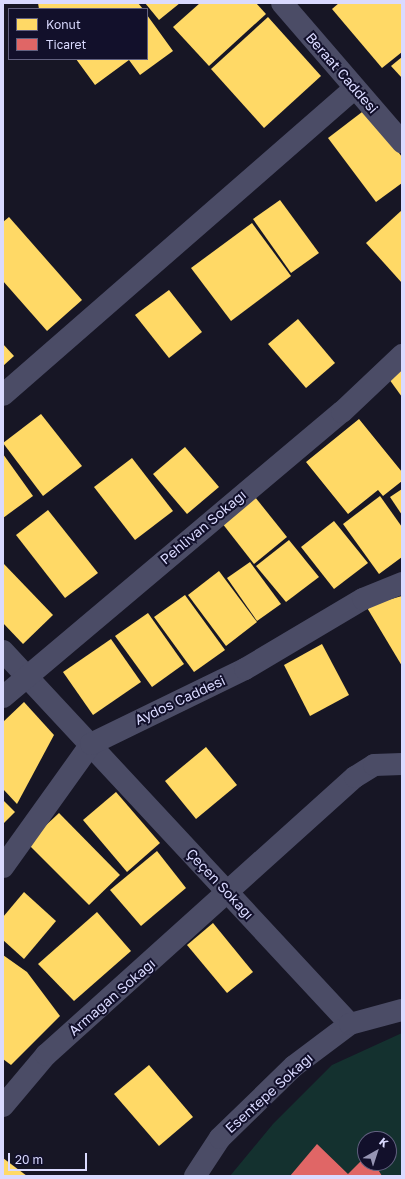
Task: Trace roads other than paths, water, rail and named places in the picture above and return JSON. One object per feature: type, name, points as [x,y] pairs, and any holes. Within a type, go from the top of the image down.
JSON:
[{"type":"street","name":"Beraat Caddesi","points":[[282,3],[402,142]]},
{"type":"street","points":[[3,395],[355,88]]},
{"type":"street","name":"Pehlivan Sokağı","points":[[3,697],[342,412],[402,355]]},
{"type":"street","name":"Aydos Caddesi","points":[[3,867],[90,744],[245,669],[363,599],[402,583]]},
{"type":"street","name":"Çeçen Sokağı","points":[[3,651],[28,676],[350,1024]]},
{"type":"street","name":"Armağan Sokağı","points":[[3,1106],[46,1055],[229,894],[355,777],[374,765],[402,764]]},
{"type":"street","name":"Esentepe Sokağı","points":[[195,1176],[220,1138],[294,1066],[350,1024],[402,1010]]}]
